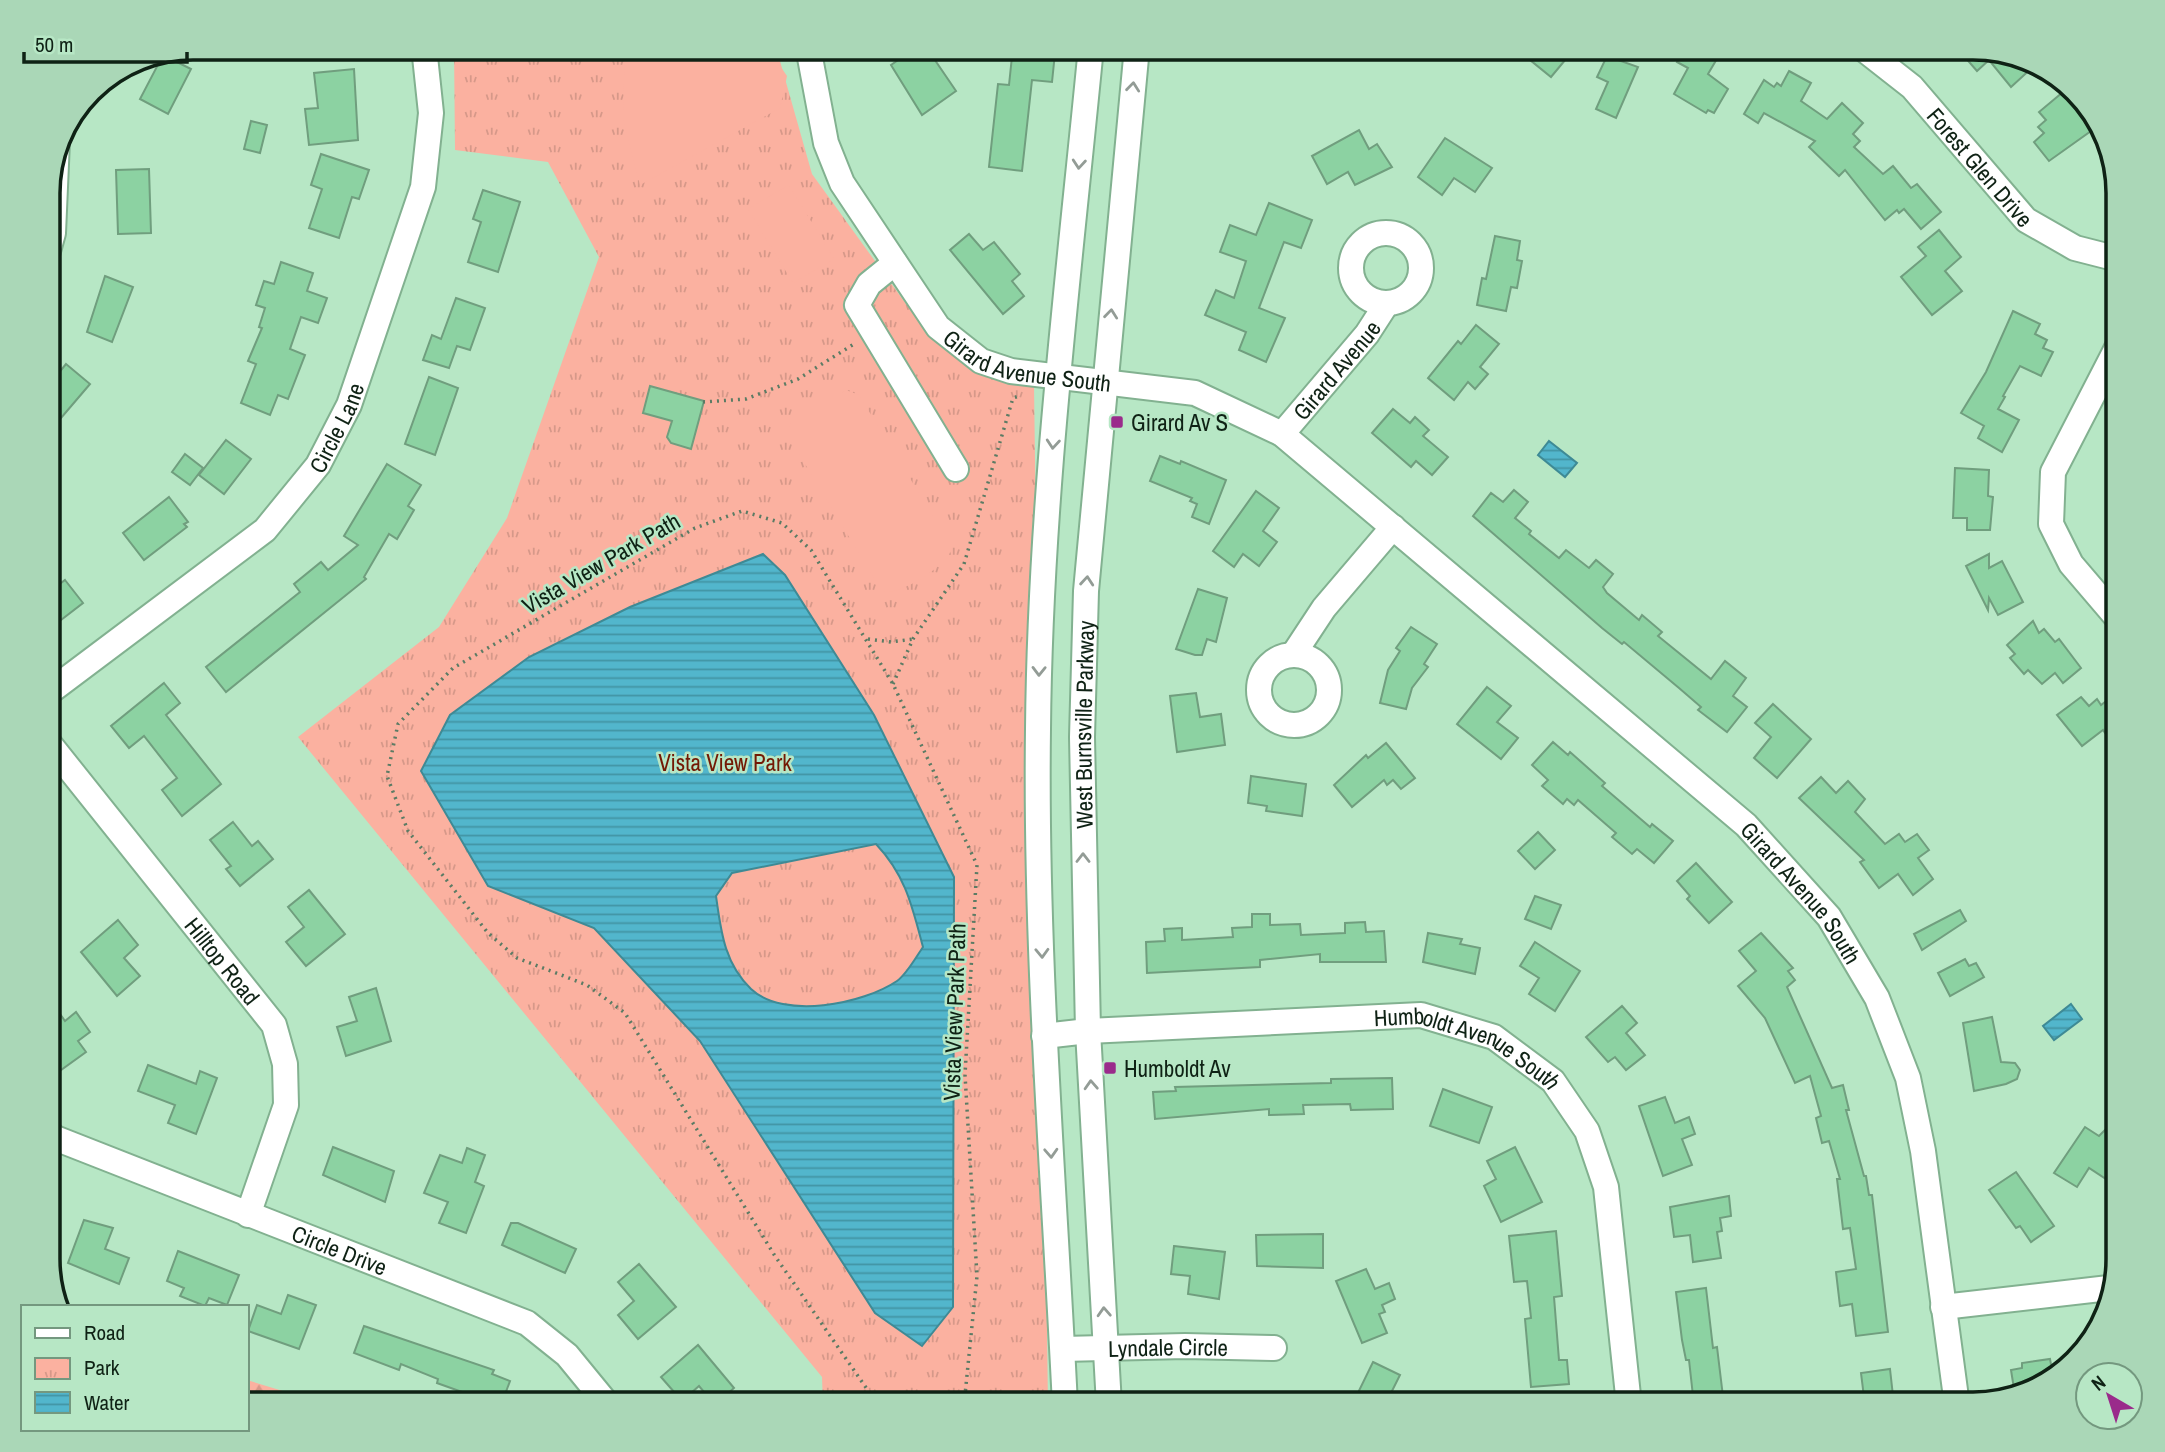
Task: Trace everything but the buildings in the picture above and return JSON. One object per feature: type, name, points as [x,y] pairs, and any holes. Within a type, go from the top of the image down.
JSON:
[{"type":"street","name":"Circle Lane","points":[[60,685],[265,530],[318,465],[349,405],[423,187],[431,113],[425,60]]},
{"type":"street","name":"Girard Avenue South","points":[[811,60],[827,143],[842,183],[938,327],[981,361],[1010,371],[1195,393],[1282,435],[1746,825],[1829,917],[1877,999],[1908,1078],[1923,1151],[1955,1392]]},
{"type":"street","name":"West Burnsville Parkway","points":[[1065,1392],[1045,1036],[1038,730],[1041,591],[1090,60]]},
{"type":"street","name":"West Burnsville Parkway","points":[[1109,1392],[1088,1031],[1082,737],[1086,591],[1136,60]]},
{"type":"street","name":"Forest Glen Drive","points":[[1878,60],[1912,87],[2026,220],[2075,248],[2106,256]]},
{"type":"street","points":[[895,263],[869,284],[857,305],[956,469]]},
{"type":"street","name":"Girard Avenue","points":[[1282,435],[1367,334],[1387,303]]},
{"type":"street","points":[[2106,368],[2053,472],[2051,524],[2071,564],[2106,605]]},
{"type":"street","points":[[1293,655],[1324,608],[1393,527]]},
{"type":"street","name":"Hilltop Road","points":[[60,757],[274,1025],[285,1064],[286,1105],[248,1215]]},
{"type":"street","name":"Humboldt Avenue South","points":[[1045,1036],[1088,1031],[1421,1015],[1494,1037],[1553,1081],[1587,1131],[1606,1187],[1628,1392]]},
{"type":"street","name":"Circle Drive","points":[[60,1140],[527,1323],[567,1355],[597,1392]]},
{"type":"street","points":[[1943,1307],[2102,1289]]},
{"type":"street","name":"Lyndale Circle","points":[[1063,1349],[1185,1346],[1274,1348]]},
{"type":"path","points":[[703,402],[746,399],[798,379],[873,332]]},
{"type":"path","points":[[893,684],[913,639],[964,564],[1013,398],[1027,394]]},
{"type":"path","name":"Vista View Park Path","points":[[869,1392],[775,1256],[625,1013],[587,985],[517,958],[488,933],[408,831],[387,776],[398,724],[453,668],[695,528],[742,511],[782,523],[811,550],[893,684],[977,865],[965,1075],[977,1276],[965,1392]]},
{"type":"path","points":[[867,639],[891,642],[913,639]]},
{"type":"green space","name":"Vista View Park","points":[[454,60],[780,60],[812,174],[927,333],[982,376],[1034,385],[1048,1392],[823,1392],[822,1377],[298,737],[439,627],[507,518],[599,257],[548,162],[455,150]]},
{"type":"green space","points":[[625,60],[776,60],[787,76],[780,108],[640,185],[623,117]]},
{"type":"green space","points":[[789,185],[834,259],[793,283],[748,209]]},
{"type":"green space","points":[[846,390],[859,395],[952,547],[943,562],[934,570],[901,589],[884,591],[878,585],[787,434],[791,423]]},
{"type":"green space","points":[[248,1380],[286,1392],[248,1392]]},
{"type":"water","points":[[1549,441],[1577,463],[1565,477],[1538,455]]},
{"type":"water","points":[[763,554],[785,575],[874,715],[954,877],[953,1307],[922,1346],[875,1313],[700,1041],[594,928],[488,886],[421,771],[450,715],[529,657],[630,607]],"holes":[[[876,844],[907,892],[923,947],[901,978],[864,996],[824,1005],[783,1004],[765,998],[751,989],[729,957],[720,922],[716,896],[732,873]]]},
{"type":"water","points":[[2071,1004],[2082,1019],[2054,1040],[2043,1026]]},
{"type":"place","name":"Girard Av S","points":[[1117,422]]},
{"type":"place","name":"Humboldt Av","points":[[1110,1068]]}]
